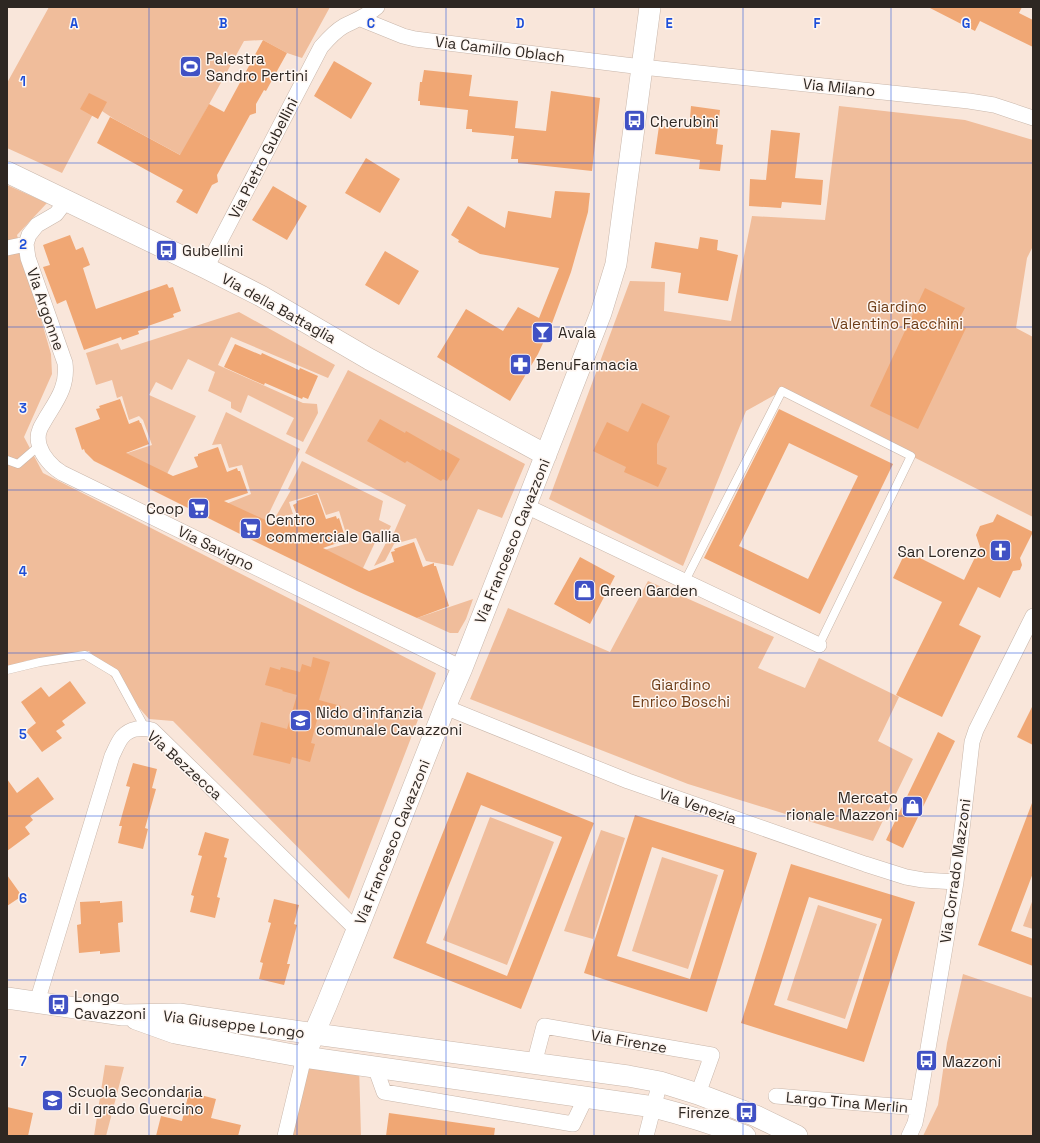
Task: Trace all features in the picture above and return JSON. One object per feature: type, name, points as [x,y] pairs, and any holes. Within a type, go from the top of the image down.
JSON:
[{"type":"street","name":"Via Pietro Gubellini","points":[[206,268],[321,47],[331,35],[343,26],[372,12],[377,7]]},
{"type":"street","name":"Via Francesco Cavazzoni","points":[[304,1057],[315,1034],[445,707],[462,668],[601,313],[616,264],[650,7]]},
{"type":"street","name":"Via Camillo Oblach","points":[[361,18],[403,36],[415,39],[642,67]]},
{"type":"street","name":"Via Milano","points":[[642,67],[969,101],[994,106],[1033,118]]},
{"type":"street","name":"Via della Battaglia","points":[[7,172],[261,296],[369,359],[546,455]]},
{"type":"street","points":[[7,248],[26,244],[29,235],[38,226],[56,214],[66,201]]},
{"type":"street","name":"Via Argonne","points":[[26,244],[28,258],[65,364],[66,374],[59,396],[39,430],[38,441],[40,445]]},
{"type":"street","name":"Via Savigno","points":[[40,445],[41,452],[49,463],[62,473],[462,668]]},
{"type":"street","points":[[526,506],[819,645]]},
{"type":"street","name":"Via Corrado Mazzoni","points":[[909,1136],[918,1108],[956,882],[972,742],[976,730],[1033,616]]},
{"type":"street","name":"Via Venezia","points":[[445,707],[628,781],[865,864],[906,877],[923,880],[956,882]]},
{"type":"street","name":"Via Bezzecca","points":[[37,1002],[112,756],[120,739],[129,731],[146,728],[152,730],[357,930]]},
{"type":"street","points":[[7,998],[123,1014]]},
{"type":"street","name":"Via Giuseppe Longo","points":[[123,1014],[179,1014],[315,1034]]},
{"type":"street","name":"Via Giuseppe Longo","points":[[123,1014],[175,1033],[304,1057]]},
{"type":"street","name":"Via Firenze","points":[[534,1064],[544,1026],[712,1056],[698,1094]]},
{"type":"street","points":[[315,1034],[628,1076],[660,1082],[698,1094],[756,1116],[796,1136]]},
{"type":"street","points":[[285,1136],[304,1057],[654,1107],[720,1126],[745,1136]]},
{"type":"street","points":[[375,1067],[384,1092],[573,1124],[586,1097]]},
{"type":"street","points":[[646,1136],[660,1082]]},
{"type":"street","name":"Largo Tina Merlin","points":[[776,1096],[918,1108]]},
{"type":"lane","points":[[685,581],[782,391],[911,456],[819,645]]},
{"type":"lane","points":[[7,460],[18,464],[40,445]]},
{"type":"lane","points":[[7,670],[40,662],[85,655],[115,673],[146,728]]},
{"type":"green space","points":[[49,7],[330,7],[302,58],[287,53],[263,40],[244,41],[181,155],[184,157],[102,111],[92,116],[62,173],[7,148],[7,83]]},
{"type":"green space","name":"Giardino Valentino Facchini","points":[[839,106],[965,120],[1033,140],[1033,246],[1027,258],[1016,328],[1033,337],[1033,517],[782,391],[746,411],[683,566],[549,499],[630,281],[665,282],[664,311],[731,321],[752,216],[825,220]]},
{"type":"green space","points":[[7,185],[47,203],[17,235],[51,354],[52,374],[24,437],[43,473],[436,673],[349,899],[173,721],[149,719],[89,651],[25,661],[7,673]]},
{"type":"green space","points":[[239,312],[335,365],[328,378],[231,337],[218,365],[303,403],[317,404],[318,413],[303,442],[286,434],[294,418],[248,395],[241,413],[231,408],[231,402],[208,391],[215,372],[188,359],[172,390],[156,382],[149,395],[196,416],[162,484],[106,460],[152,445],[143,420],[139,416],[129,420],[122,396],[117,398],[112,380],[96,385],[86,353],[118,343],[121,350]]},
{"type":"green space","points":[[348,370],[525,464],[502,518],[478,509],[453,566],[426,561],[416,538],[394,544],[385,561],[374,566],[388,539],[392,537],[406,505],[305,453]]},
{"type":"green space","points":[[226,412],[300,449],[259,534],[221,506],[251,494],[242,465],[229,468],[221,444],[212,445]]},
{"type":"green space","points":[[302,461],[383,501],[379,520],[391,526],[386,536],[379,534],[356,583],[299,557],[349,543],[339,511],[326,515],[318,493],[289,502],[293,514],[275,518],[291,490],[288,489]]},
{"type":"green space","name":"Giardino Enrico Boschi","points":[[648,581],[774,637],[758,668],[805,688],[819,658],[899,697],[878,741],[913,759],[873,841],[688,784],[470,699],[508,608],[610,652]]},
{"type":"green space","points":[[473,599],[466,619],[458,633],[450,633],[417,618]]},
{"type":"green space","points":[[490,817],[554,842],[507,965],[443,940]]},
{"type":"green space","points":[[601,830],[625,838],[593,939],[564,931]]},
{"type":"green space","points":[[662,857],[718,875],[688,969],[632,951]]},
{"type":"green space","points":[[1033,899],[1033,929],[1023,926]]},
{"type":"green space","points":[[818,905],[877,924],[845,1019],[787,1000]]},
{"type":"green space","points":[[963,974],[1033,998],[1033,1136],[923,1136],[938,1105],[947,1043]]},
{"type":"green space","points":[[304,1057],[359,1064],[361,1136],[285,1136]]},
{"type":"green space","points":[[105,1065],[124,1067],[106,1136],[94,1136]]},
{"type":"building","points":[[928,7],[1022,7],[1019,13],[1033,20],[1033,47],[980,21],[975,31]]},
{"type":"building","points":[[263,40],[287,53],[266,91],[264,90],[256,104],[256,113],[250,115],[217,175],[218,182],[212,185],[197,214],[176,202],[183,190],[97,143],[110,117],[180,155],[209,104],[224,112]]},
{"type":"building","points":[[334,61],[372,83],[351,119],[314,96]]},
{"type":"building","points":[[424,70],[472,75],[469,96],[518,101],[515,128],[546,131],[551,91],[600,98],[592,171],[518,163],[518,159],[511,159],[514,136],[472,132],[472,129],[466,129],[468,110],[420,105],[420,101],[418,101],[420,82],[422,82]]},
{"type":"building","points":[[89,93],[107,102],[98,119],[80,109]]},
{"type":"building","points":[[691,106],[720,110],[716,144],[723,145],[720,171],[699,169],[700,160],[655,154],[659,126],[689,129]]},
{"type":"building","points":[[771,130],[800,133],[795,178],[823,180],[821,205],[782,202],[781,208],[749,206],[750,179],[766,180]]},
{"type":"building","points":[[366,158],[400,179],[380,213],[345,193]]},
{"type":"building","points":[[273,186],[307,206],[287,240],[252,220]]},
{"type":"building","points":[[555,191],[590,193],[588,212],[571,272],[551,326],[538,354],[510,401],[437,357],[466,309],[503,331],[518,307],[539,318],[559,268],[480,254],[458,242],[459,240],[451,235],[468,206],[505,228],[508,211],[551,218]]},
{"type":"building","points":[[70,235],[76,250],[83,247],[90,265],[83,268],[96,309],[167,284],[169,288],[173,287],[181,311],[173,314],[174,317],[138,331],[139,334],[122,340],[121,337],[84,350],[66,300],[57,304],[43,267],[50,265],[43,245]]},
{"type":"building","points":[[700,237],[718,240],[717,250],[738,255],[728,301],[678,293],[681,273],[651,268],[655,242],[698,249]]},
{"type":"building","points":[[385,251],[419,271],[399,305],[365,285]]},
{"type":"building","points":[[925,288],[965,308],[957,323],[966,328],[918,429],[870,406]]},
{"type":"building","points":[[235,344],[261,355],[262,353],[299,370],[300,368],[318,376],[308,399],[303,397],[302,399],[265,383],[264,385],[224,367]]},
{"type":"building","points":[[120,399],[129,424],[139,420],[149,444],[126,453],[173,476],[198,467],[194,457],[198,456],[198,454],[218,447],[227,472],[237,468],[238,471],[240,471],[248,493],[224,501],[272,523],[297,515],[293,505],[297,503],[297,501],[317,494],[326,519],[336,516],[337,519],[339,518],[346,540],[323,548],[369,571],[394,562],[391,552],[395,551],[394,549],[414,542],[423,567],[434,563],[434,566],[436,566],[449,606],[417,618],[258,543],[94,461],[84,449],[82,450],[75,428],[100,419],[96,409],[100,408],[99,406]]},
{"type":"building","points":[[642,403],[670,416],[657,444],[657,464],[667,468],[658,487],[624,472],[626,467],[593,451],[607,422],[628,432]]},
{"type":"building","points":[[779,409],[893,464],[820,614],[704,558]],"holes":[[[789,443],[858,476],[808,579],[739,546]]]},
{"type":"building","points":[[380,419],[405,433],[406,431],[441,451],[442,449],[460,459],[447,481],[443,479],[441,481],[407,461],[405,463],[367,441]]},
{"type":"building","points":[[997,514],[1033,532],[1020,558],[1022,565],[1020,570],[1013,571],[1000,598],[978,587],[959,625],[981,636],[942,717],[896,695],[942,602],[893,578],[906,551],[964,580],[980,547],[976,535],[980,526],[993,522]]},
{"type":"building","name":"Green Garden","points":[[580,557],[615,576],[590,624],[554,604]]},
{"type":"building","points":[[313,657],[330,662],[319,700],[341,706],[338,718],[319,712],[311,743],[315,744],[310,762],[292,757],[290,764],[253,755],[261,722],[287,729],[297,695],[265,685],[270,667],[280,670],[281,667],[300,672],[302,664],[311,667]]},
{"type":"building","points":[[70,681],[86,703],[62,721],[65,725],[56,731],[62,738],[42,752],[26,731],[36,723],[21,702],[41,687],[49,697]]},
{"type":"building","points":[[1033,705],[1033,745],[1017,737]]},
{"type":"building","name":"Mercato rionale Mazzoni","points":[[938,732],[955,741],[903,848],[886,840]]},
{"type":"building","points":[[133,763],[157,769],[152,788],[156,789],[145,828],[148,829],[143,849],[118,843],[122,826],[119,826],[130,787],[126,786]]},
{"type":"building","points":[[467,772],[594,823],[521,1009],[393,958]],"holes":[[[481,805],[562,837],[507,976],[426,943]]]},
{"type":"building","points":[[38,777],[54,799],[30,816],[33,820],[25,827],[30,834],[7,851],[7,779],[17,793]]},
{"type":"building","points":[[1032,803],[1033,873],[1011,931],[1033,939],[1033,966],[978,945]]},
{"type":"building","points":[[635,815],[757,853],[707,1012],[584,973]],"holes":[[[652,847],[724,870],[690,979],[617,956]]]},
{"type":"building","points":[[205,832],[229,839],[224,857],[227,858],[217,897],[220,898],[215,918],[190,912],[194,896],[191,895],[202,856],[198,855]]},
{"type":"building","points":[[791,864],[915,902],[864,1062],[741,1023]],"holes":[[[809,897],[882,919],[847,1029],[774,1005]]]},
{"type":"building","points":[[7,875],[22,896],[7,906]]},
{"type":"building","points":[[274,899],[299,905],[294,924],[297,925],[287,964],[290,964],[284,985],[259,979],[263,963],[260,962],[271,923],[268,922]]},
{"type":"building","points":[[100,901],[100,903],[122,901],[123,922],[118,923],[120,952],[100,954],[100,951],[79,953],[77,925],[81,924],[80,902]]},
{"type":"building","points":[[189,1092],[216,1099],[211,1118],[241,1125],[238,1136],[156,1136],[161,1116],[182,1121]]},
{"type":"building","points":[[7,1107],[33,1113],[28,1136],[7,1136]]},
{"type":"building","points":[[389,1113],[495,1128],[494,1136],[386,1136]]},
{"type":"place","name":"Palestra Sandro Pertini","points":[[190,67]]},
{"type":"place","name":"Cherubini","points":[[634,121]]},
{"type":"place","name":"Gubellini","points":[[167,250]]},
{"type":"place","name":"Avala","points":[[543,332]]},
{"type":"place","name":"BenuFarmacia","points":[[521,364]]},
{"type":"place","name":"Coop","points":[[199,508]]},
{"type":"place","name":"Centro commerciale Gallia","points":[[250,528]]},
{"type":"place","name":"San Lorenzo","points":[[1001,551]]},
{"type":"place","name":"Green Garden","points":[[585,590]]},
{"type":"place","name":"Nido d'infanzia comunale Cavazzoni","points":[[300,721]]},
{"type":"place","name":"Mercato rionale Mazzoni","points":[[913,806]]},
{"type":"place","name":"Longo Cavazzoni","points":[[59,1005]]},
{"type":"place","name":"Mazzoni","points":[[927,1061]]},
{"type":"place","name":"Scuola Secondaria di I grado Guercino","points":[[53,1100]]},
{"type":"place","name":"Firenze","points":[[746,1112]]}]
